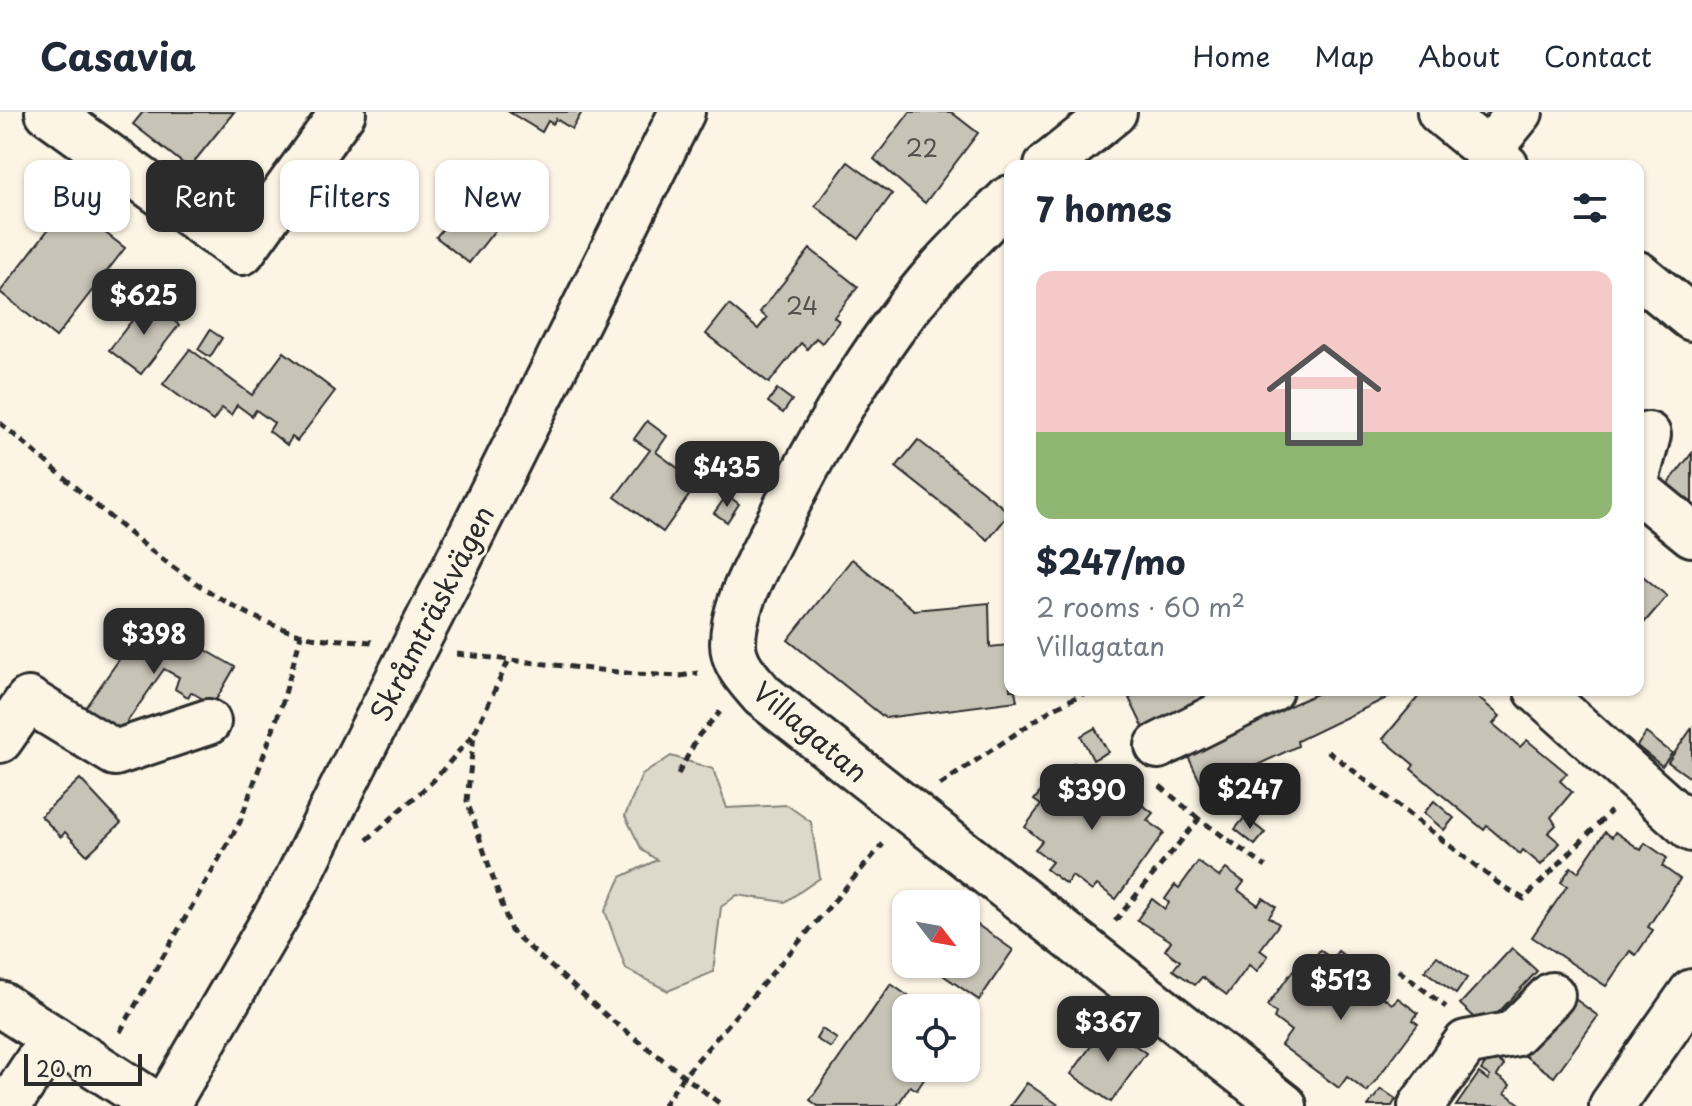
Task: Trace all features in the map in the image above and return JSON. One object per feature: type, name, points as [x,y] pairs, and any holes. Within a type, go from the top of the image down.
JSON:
[{"type":"street","points":[[48,112],[242,252],[343,112]]},
{"type":"street","name":"Skråmträskvägen","points":[[166,1106],[297,880],[682,112]]},
{"type":"street","points":[[1062,160],[1114,112]]},
{"type":"street","points":[[1440,112],[1497,159],[1520,112]]},
{"type":"street","name":"Villagatan","points":[[1004,204],[941,268],[888,336],[829,425],[795,488],[737,614],[733,645],[738,665],[762,695],[1284,1106]]},
{"type":"street","points":[[1644,279],[1692,318]]},
{"type":"street","points":[[1644,495],[1692,534]]},
{"type":"street","points":[[1158,746],[1258,696]]},
{"type":"street","points":[[1544,696],[1692,829]]},
{"type":"street","points":[[0,740],[28,700],[115,753],[208,722]]},
{"type":"street","points":[[1612,1106],[1692,992]]},
{"type":"street","points":[[1421,1106],[1466,1043],[1513,1034],[1552,995]]},
{"type":"street","points":[[0,1004],[158,1106]]},
{"type":"street","points":[[8,1106],[53,1038]]},
{"type":"path","points":[[0,423],[162,559],[229,603],[301,635],[341,638]]},
{"type":"path","points":[[119,1033],[240,822],[283,701],[301,635]]},
{"type":"path","points":[[479,657],[680,676],[738,665]]},
{"type":"path","points":[[358,847],[433,781],[474,734],[508,662]]},
{"type":"path","points":[[663,1106],[683,1077],[910,812],[937,787],[1039,718],[1080,696]]},
{"type":"path","points":[[678,774],[699,735],[724,708]]},
{"type":"path","points":[[474,734],[467,801],[511,931],[609,1018],[723,1106]]},
{"type":"path","points":[[1328,751],[1498,883],[1524,899],[1576,843],[1642,784]]},
{"type":"path","points":[[1089,953],[1199,819],[1266,867]]},
{"type":"path","points":[[1398,970],[1488,1039]]},
{"type":"shaded area","points":[[671,756],[713,769],[727,808],[787,805],[811,822],[820,878],[785,902],[737,895],[721,907],[713,972],[668,991],[626,969],[605,911],[621,877],[657,860],[642,850],[625,816],[642,775]]},
{"type":"building","points":[[143,112],[234,112],[195,160],[179,160],[133,124]]},
{"type":"building","points":[[509,112],[582,112],[572,129],[556,119],[553,124],[548,121],[542,132]]},
{"type":"building","points":[[910,112],[951,112],[978,133],[925,203],[874,159]]},
{"type":"building","points":[[848,162],[892,194],[859,239],[815,206]]},
{"type":"building","points":[[46,232],[104,232],[125,248],[56,337],[0,292]]},
{"type":"building","points":[[440,232],[493,232],[469,263],[436,237]]},
{"type":"building","points":[[810,249],[858,287],[834,317],[839,321],[822,343],[816,338],[807,349],[801,343],[769,383],[706,334],[729,305],[758,329],[767,318],[760,312]]},
{"type":"building","points":[[148,300],[179,325],[141,374],[109,350]]},
{"type":"building","points":[[210,330],[222,338],[210,357],[198,349]]},
{"type":"building","points":[[190,349],[252,395],[284,352],[335,391],[297,441],[292,437],[287,445],[269,431],[274,423],[256,410],[252,416],[237,405],[231,415],[222,408],[213,421],[163,384]]},
{"type":"building","points":[[777,389],[792,400],[783,413],[768,402]]},
{"type":"building","points":[[647,421],[667,436],[656,452],[698,483],[663,532],[615,497],[650,450],[634,439]]},
{"type":"building","points":[[918,440],[1004,508],[1004,520],[988,540],[896,467]]},
{"type":"building","points":[[1692,453],[1692,505],[1667,485]]},
{"type":"building","points":[[727,495],[739,504],[727,522],[714,513]]},
{"type":"building","points":[[852,559],[914,610],[989,603],[990,647],[1004,646],[1004,696],[1016,696],[1017,701],[885,718],[788,640]]},
{"type":"building","points":[[1644,577],[1667,596],[1644,623]]},
{"type":"building","points":[[149,617],[235,667],[213,705],[191,692],[188,697],[175,689],[179,677],[164,669],[113,742],[80,715]]},
{"type":"building","points":[[1133,696],[1213,696],[1144,729],[1129,698]]},
{"type":"building","points":[[1312,696],[1391,696],[1297,741],[1298,746],[1204,790],[1186,752]]},
{"type":"building","points":[[1419,696],[1476,696],[1500,716],[1493,724],[1520,747],[1527,740],[1567,773],[1560,781],[1572,792],[1551,817],[1556,825],[1548,833],[1560,843],[1541,865],[1523,850],[1520,854],[1487,826],[1484,830],[1411,769],[1414,765],[1383,739]]},
{"type":"building","points":[[1095,728],[1108,752],[1093,760],[1081,736]]},
{"type":"building","points":[[1692,728],[1692,779],[1668,762]]},
{"type":"building","points":[[1646,733],[1672,753],[1662,766],[1637,746]]},
{"type":"building","points":[[1074,763],[1090,776],[1095,769],[1114,783],[1109,790],[1131,807],[1136,800],[1153,813],[1147,820],[1164,833],[1116,899],[1097,885],[1092,891],[1072,876],[1066,884],[1046,869],[1052,862],[1035,849],[1042,841],[1025,827],[1041,805],[1034,800],[1047,784],[1054,790]]},
{"type":"building","points":[[80,779],[121,823],[87,855],[65,832],[61,837],[41,816]]},
{"type":"building","points":[[1434,801],[1454,818],[1444,830],[1424,813]]},
{"type":"building","points":[[1245,817],[1265,833],[1255,845],[1235,829]]},
{"type":"building","points":[[1605,832],[1612,837],[1615,832],[1641,850],[1645,843],[1667,858],[1662,866],[1680,879],[1648,927],[1653,930],[1636,955],[1630,951],[1606,986],[1532,937],[1567,886],[1561,882],[1571,867],[1578,872]]},
{"type":"building","points":[[1198,862],[1219,877],[1226,869],[1244,882],[1238,890],[1258,905],[1263,898],[1276,907],[1269,917],[1279,924],[1260,950],[1268,956],[1257,971],[1249,965],[1227,995],[1202,977],[1195,985],[1173,970],[1180,961],[1165,950],[1171,941],[1137,920],[1152,899],[1165,909],[1169,903],[1165,899],[1175,885],[1179,888]]},
{"type":"building","points":[[980,927],[1013,950],[980,999],[980,994],[970,994],[947,978],[980,978]]},
{"type":"building","points":[[1512,948],[1537,971],[1485,1027],[1460,1004]]},
{"type":"building","points":[[1320,950],[1332,959],[1338,951],[1358,966],[1351,973],[1392,1004],[1398,998],[1418,1013],[1413,1020],[1418,1024],[1367,1092],[1347,1077],[1339,1088],[1281,1045],[1291,1031],[1274,1018],[1276,1013],[1267,1006],[1297,965],[1305,971]]},
{"type":"building","points":[[1437,956],[1467,978],[1456,994],[1425,971]]},
{"type":"building","points":[[891,984],[905,994],[892,994],[892,1082],[922,1082],[917,1090],[910,1086],[897,1106],[818,1106],[810,1100]]},
{"type":"building","points":[[1571,996],[1598,1016],[1554,1077],[1525,1056]]},
{"type":"building","points":[[1106,1025],[1146,1053],[1111,1102],[1071,1074]]},
{"type":"building","points":[[822,1029],[837,1039],[831,1048],[816,1039]]},
{"type":"building","points":[[1491,1056],[1504,1065],[1497,1076],[1510,1085],[1505,1093],[1523,1106],[1456,1106],[1479,1073],[1488,1080],[1490,1076],[1481,1070]]},
{"type":"building","points":[[1027,1083],[1060,1106],[1010,1106]]},
{"type":"building","points":[[1381,1089],[1396,1099],[1392,1106],[1368,1106]]}]
